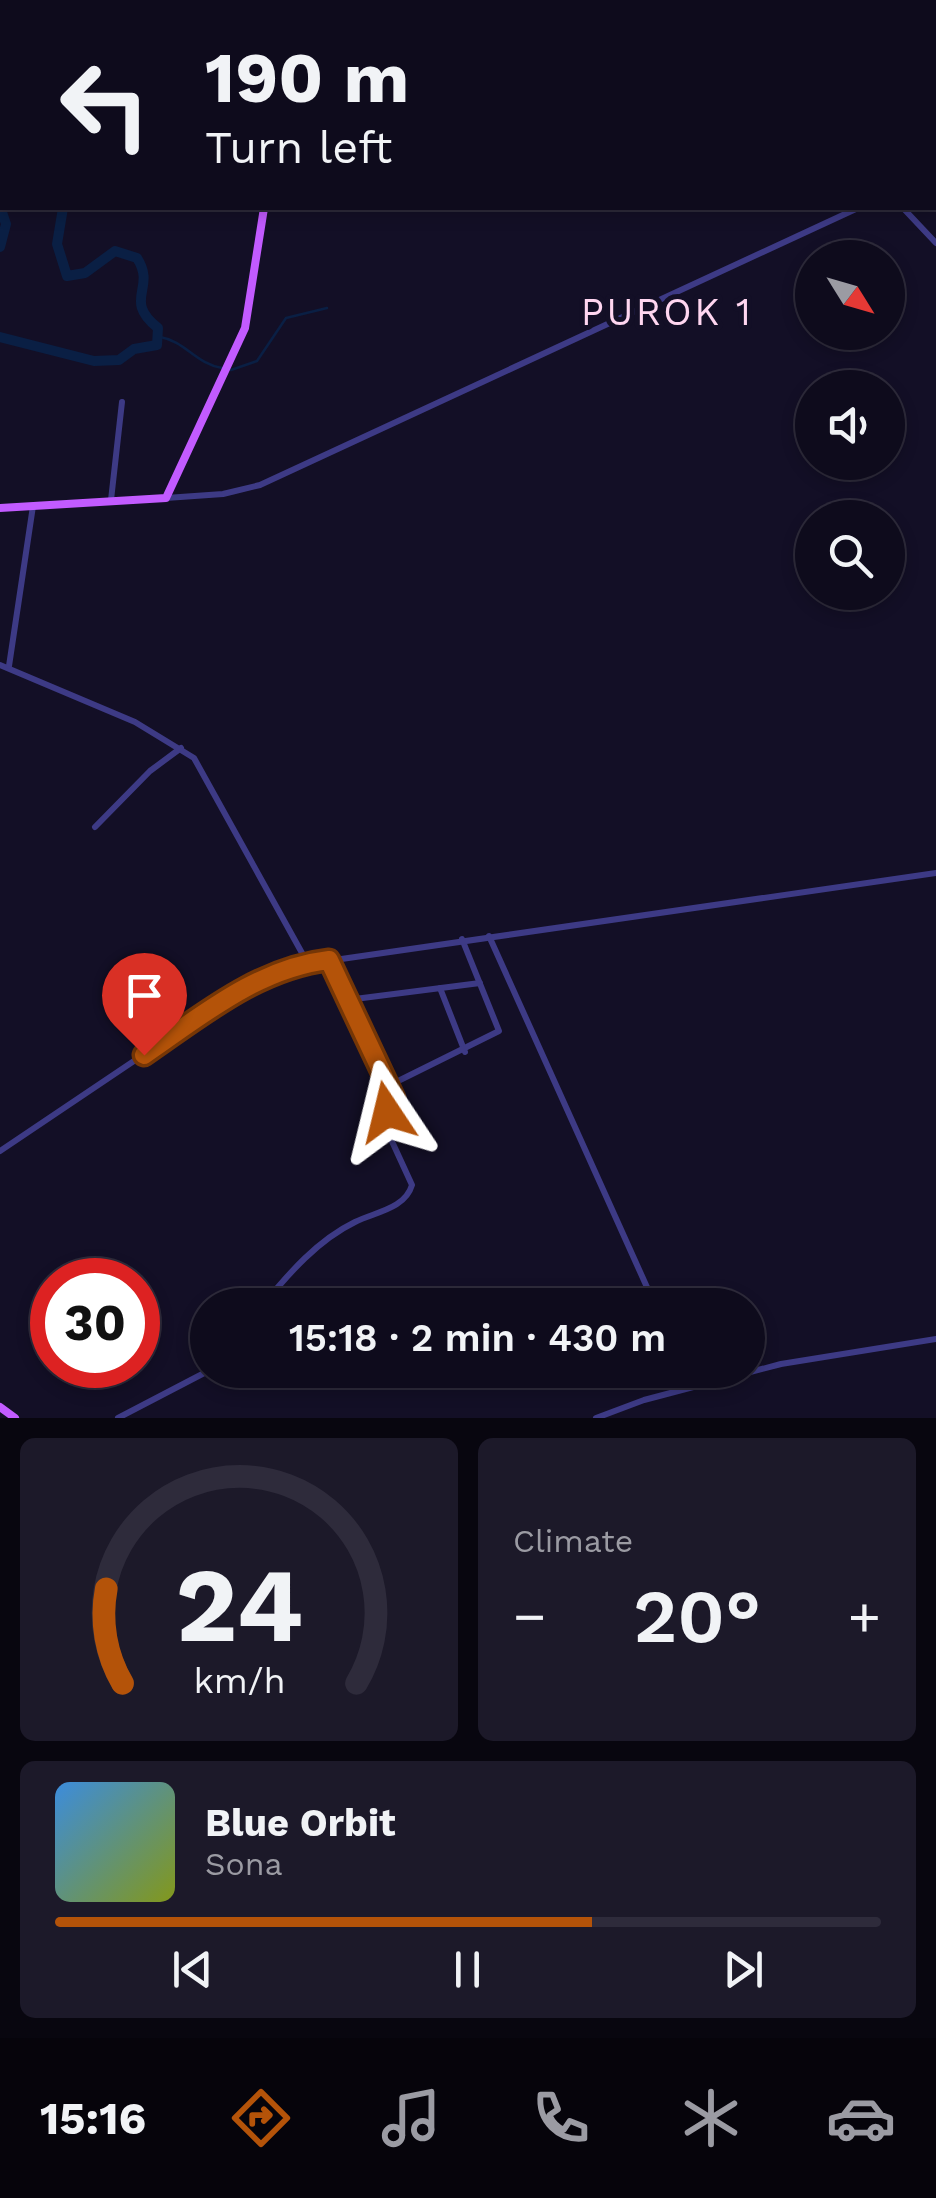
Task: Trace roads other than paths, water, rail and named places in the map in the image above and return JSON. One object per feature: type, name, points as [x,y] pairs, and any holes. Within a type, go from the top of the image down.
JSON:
[{"type":"main road","points":[[0,508],[166,498],[245,328],[264,210]]},
{"type":"main road","points":[[0,1407],[15,1418]]},
{"type":"street","points":[[166,498],[223,494],[260,485],[854,210]]},
{"type":"street","points":[[905,210],[936,243]]},
{"type":"street","points":[[111,500],[122,402]]},
{"type":"street","points":[[33,506],[4,666],[135,722],[181,748],[199,764],[227,823],[307,962]]},
{"type":"street","points":[[95,827],[150,771],[181,748]]},
{"type":"street","points":[[0,1151],[235,994],[278,971],[307,962],[936,872]]},
{"type":"street","points":[[489,936],[647,1288]]},
{"type":"street","points":[[388,1086],[464,1052],[499,1031],[462,939]]},
{"type":"street","points":[[279,1288],[333,1234],[395,1205],[410,1191],[411,1180],[384,1124],[394,1102],[329,960]]},
{"type":"street","points":[[347,1000],[480,983]]},
{"type":"street","points":[[440,988],[464,1052]]},
{"type":"street","points":[[765,1368],[936,1338]]},
{"type":"street","points":[[118,1418],[190,1380]]},
{"type":"street","points":[[596,1418],[685,1388]]},
{"type":"waterway","points":[[0,247],[6,224],[1,210]]},
{"type":"waterway","points":[[0,337],[94,361],[119,360],[134,349],[157,345],[158,328],[142,309],[144,278],[137,258],[115,251],[85,273],[67,276],[57,244],[63,210]]},
{"type":"waterway","points":[[231,370],[257,361],[286,318],[327,308]]},
{"type":"waterway","points":[[160,337],[222,368]]},
{"type":"district","name":"PUROK 1","points":[[667,312]]}]
